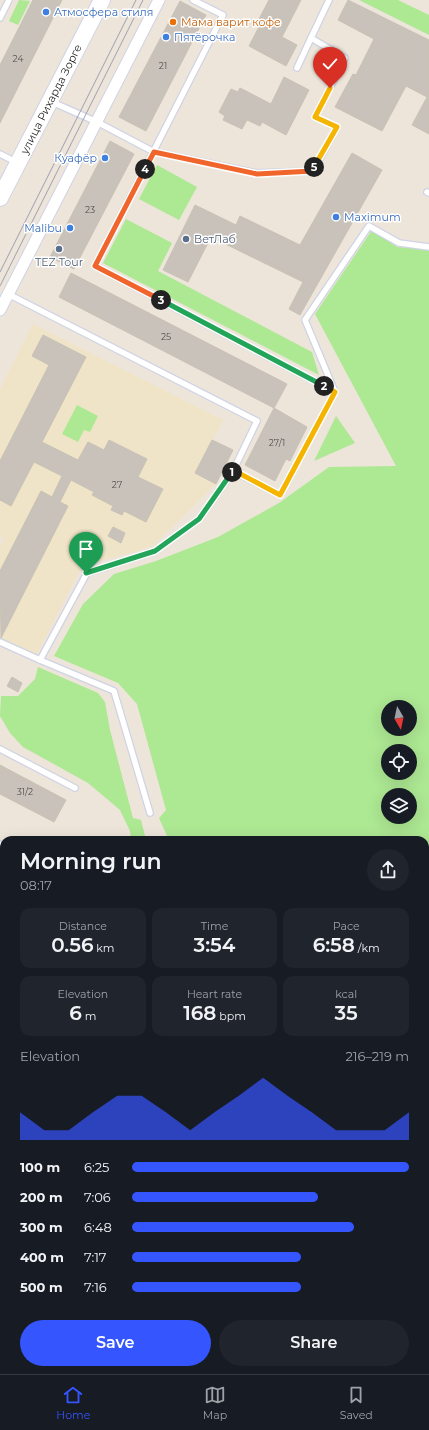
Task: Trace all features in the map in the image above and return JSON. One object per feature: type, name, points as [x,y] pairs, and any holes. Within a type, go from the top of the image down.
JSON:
[{"type":"main road","name":"улица Рихарда Зорге","points":[[0,198],[102,0]]},
{"type":"street","points":[[0,310],[159,0]]},
{"type":"lane","points":[[0,18],[9,0]]},
{"type":"lane","points":[[193,0],[223,15],[95,266],[335,392]]},
{"type":"lane","points":[[297,68],[329,0]]},
{"type":"lane","points":[[50,102],[97,122],[154,152],[257,174],[313,171],[337,127],[315,117],[345,58],[311,38]]},
{"type":"lane","points":[[0,154],[18,163]]},
{"type":"lane","points":[[335,392],[305,320],[369,226],[399,243],[429,248]]},
{"type":"lane","points":[[8,294],[257,421],[233,470],[199,519],[155,551],[86,573],[40,660]]},
{"type":"lane","points":[[233,470],[280,495],[335,392]]},
{"type":"lane","points":[[0,642],[114,691],[150,813]]},
{"type":"lane","points":[[0,749],[75,788]]},
{"type":"shaded area","points":[[33,324],[223,420],[196,473],[216,484],[152,547],[82,566],[35,658],[0,640],[0,547],[4,539],[0,536],[0,389]]},
{"type":"green space","points":[[19,0],[30,1],[18,25],[9,21]]},
{"type":"green space","points":[[359,0],[398,0],[429,15],[429,35]]},
{"type":"green space","points":[[157,165],[197,187],[179,220],[139,199]]},
{"type":"green space","points":[[126,219],[172,243],[158,271],[312,352],[319,375],[103,263]]},
{"type":"green space","points":[[372,230],[397,247],[429,250],[429,836],[167,836],[159,818],[166,810],[137,704],[118,683],[54,656],[83,604],[114,574],[156,561],[218,537],[279,503],[329,467],[396,466],[315,314]]},
{"type":"green space","points":[[77,405],[98,416],[90,432],[84,430],[78,442],[62,434]]},
{"type":"green space","points":[[336,416],[355,443],[314,461]]},
{"type":"green space","points":[[38,667],[98,693],[105,702],[110,730],[133,818],[141,820],[145,836],[131,836],[130,831],[120,810],[88,783],[23,747],[10,733],[0,716],[1,696],[18,696],[35,679]]},
{"type":"building","points":[[33,0],[62,0],[0,123],[0,65]]},
{"type":"building","points":[[269,0],[301,0],[282,37],[297,45],[286,66],[249,46],[262,21],[259,19]]},
{"type":"building","points":[[348,0],[429,40],[429,134],[412,125],[427,97],[406,86],[382,131],[335,107],[353,74],[356,75],[374,39],[338,20]]},
{"type":"building","points":[[180,1],[206,15],[146,131],[119,117]]},
{"type":"building","points":[[284,77],[309,90],[286,135],[262,122],[260,126],[247,120],[242,129],[223,120],[225,116],[219,112],[231,89],[238,92],[240,88],[271,104]]},
{"type":"building","points":[[110,141],[134,154],[74,269],[50,257]]},
{"type":"building","points":[[352,153],[382,170],[300,315],[289,309],[303,282],[211,237],[188,282],[163,270],[195,205],[236,225],[240,216],[300,245]]},
{"type":"building","points":[[71,273],[287,384],[274,408],[59,297]]},
{"type":"building","points":[[43,335],[86,357],[42,442],[78,460],[88,442],[104,450],[109,440],[147,459],[138,477],[163,489],[146,522],[124,511],[122,515],[111,510],[113,506],[92,495],[94,492],[71,480],[60,502],[68,506],[1,638],[0,571],[41,491],[52,497],[62,476],[34,462],[11,506],[0,500],[0,461],[49,365],[32,356]]},
{"type":"building","points":[[274,408],[307,427],[290,461],[286,459],[275,481],[245,465]]},
{"type":"building","points":[[212,440],[233,450],[216,484],[195,473]]},
{"type":"building","points":[[113,527],[125,533],[121,543],[108,536]]},
{"type":"building","points":[[12,677],[22,683],[18,692],[7,686]]},
{"type":"building","points":[[0,765],[66,800],[54,822],[0,794]]},
{"type":"tram line","points":[[0,272],[136,0]]},
{"type":"tram line","points":[[0,286],[143,0]]},
{"type":"place","name":"Атмосфера стиля","points":[[46,12]]},
{"type":"place","name":"Мама варит кофе","points":[[173,22]]},
{"type":"place","name":"Пятёрочка","points":[[166,37]]},
{"type":"place","name":"Куафёр","points":[[105,158]]},
{"type":"place","name":"Maximum","points":[[336,217]]},
{"type":"place","name":"Malibu","points":[[70,228]]},
{"type":"place","name":"ВетЛаб","points":[[186,239]]},
{"type":"place","name":"TEZ Tour","points":[[59,249]]},
{"type":"route","points":[[86,573],[155,551],[199,519],[233,470],[280,495],[335,392],[95,266],[154,152],[257,174],[313,171],[337,127],[315,117],[330,88]]}]
